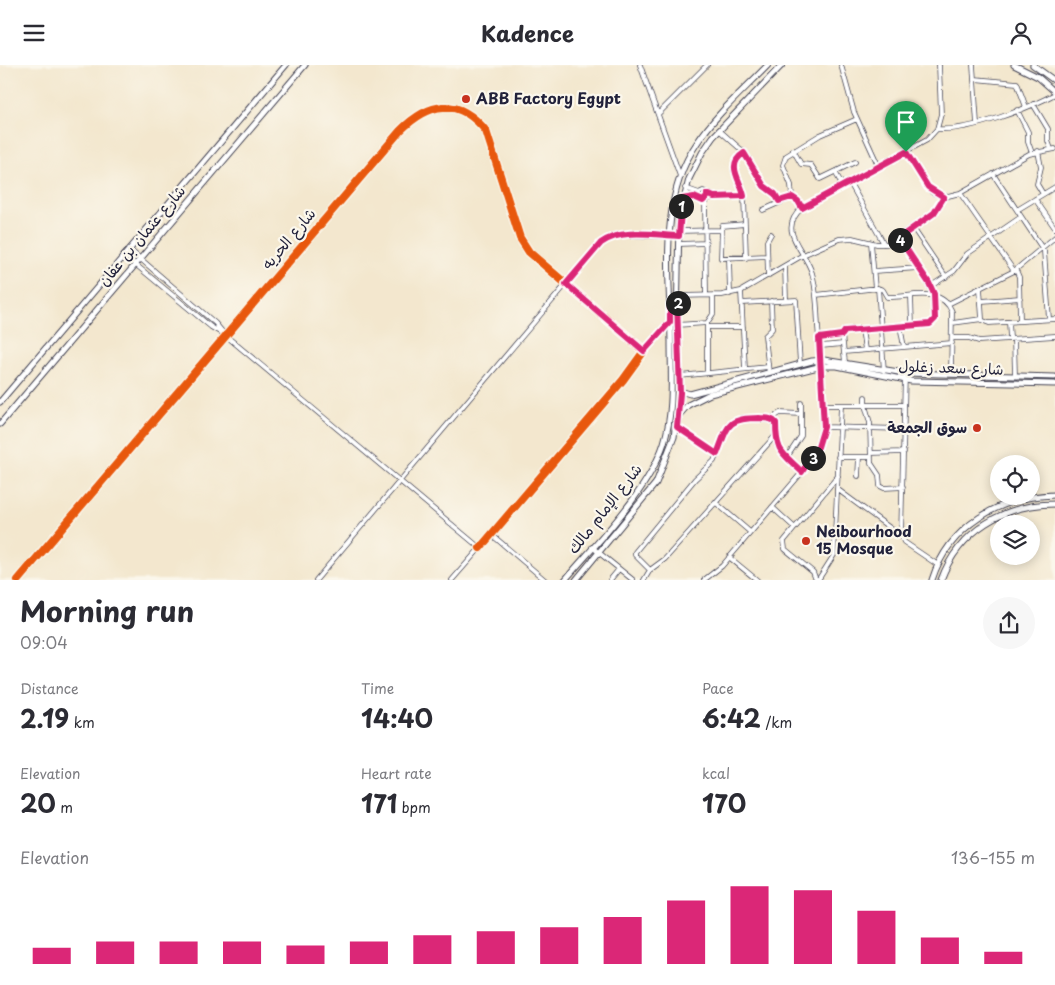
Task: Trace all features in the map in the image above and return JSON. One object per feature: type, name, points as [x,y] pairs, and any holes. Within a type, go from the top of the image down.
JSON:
[{"type":"street","name":"شارع عثمان بن عفان","points":[[0,402],[286,65]]},
{"type":"street","name":"شارع عثمان بن عفان","points":[[0,424],[305,65]]},
{"type":"street","points":[[640,65],[680,176]]},
{"type":"street","points":[[658,114],[707,65]]},
{"type":"street","name":"شارع الإمام مالك","points":[[564,580],[645,481],[664,443],[670,409],[670,235],[672,205],[680,176],[702,135],[768,65]]},
{"type":"street","name":"شارع الإمام مالك","points":[[576,580],[656,483],[667,459],[677,427],[680,391],[678,325],[679,234],[682,199],[685,188],[702,153],[719,130],[782,65]]},
{"type":"street","points":[[840,65],[857,119],[879,167]]},
{"type":"street","points":[[704,580],[714,573],[729,557],[802,472],[818,447],[824,427],[822,363],[816,295],[812,271],[794,240],[791,226],[793,219],[802,208],[927,140],[937,129],[941,114],[939,65]]},
{"type":"street","points":[[973,65],[977,124]]},
{"type":"street","points":[[937,129],[957,129],[977,124],[1026,107],[1055,93],[1038,77],[1014,65]]},
{"type":"street","points":[[1035,66],[1055,81]]},
{"type":"street","points":[[975,79],[1017,83],[1026,107]]},
{"type":"street","points":[[678,295],[730,295],[741,291],[803,255],[839,239],[852,238],[884,244],[899,238],[934,213],[944,197],[960,193],[1032,153],[1053,149],[1048,141],[1048,129],[1033,104]]},
{"type":"street","name":"شارع الحريه","points":[[18,580],[400,131],[423,111],[449,106],[459,109],[478,122],[486,131],[524,245],[644,351]]},
{"type":"street","points":[[1017,110],[1028,132],[1028,142],[1032,153]]},
{"type":"street","points":[[792,197],[791,185],[783,162],[793,150],[857,119]]},
{"type":"street","points":[[719,130],[744,153],[764,186],[775,194],[779,201]]},
{"type":"street","points":[[793,150],[801,164],[811,165],[819,179],[855,162]]},
{"type":"street","points":[[1038,151],[1041,167],[1037,184],[1043,194]]},
{"type":"street","points":[[906,152],[928,187],[944,197]]},
{"type":"street","points":[[744,153],[737,159],[734,170],[744,196],[746,258]]},
{"type":"street","points":[[835,172],[843,186]]},
{"type":"street","points":[[993,174],[1045,254],[1050,319]]},
{"type":"street","points":[[850,183],[884,244]]},
{"type":"street","points":[[1017,210],[1055,187]]},
{"type":"street","points":[[685,188],[699,193],[703,191],[714,197]]},
{"type":"street","points":[[699,193],[699,198]]},
{"type":"street","points":[[960,193],[1019,277],[1020,321]]},
{"type":"street","points":[[706,295],[705,199],[707,194]]},
{"type":"street","points":[[682,199],[690,197],[705,199],[744,196]]},
{"type":"street","points":[[763,210],[779,201],[792,197]]},
{"type":"street","points":[[792,197],[798,201],[802,208]]},
{"type":"street","points":[[1035,199],[1055,228]]},
{"type":"street","points":[[930,286],[958,268],[967,254],[1021,217]]},
{"type":"street","points":[[745,224],[723,225],[721,230],[721,257],[767,257]]},
{"type":"street","points":[[913,228],[946,277]]},
{"type":"street","points":[[316,580],[601,243],[608,238],[625,235],[670,235],[721,230]]},
{"type":"street","points":[[768,276],[767,241],[772,234]]},
{"type":"street","points":[[948,305],[1015,270],[1055,237]]},
{"type":"street","points":[[899,238],[934,294],[948,305],[952,312],[951,375]]},
{"type":"street","points":[[679,244],[706,243]]},
{"type":"street","points":[[871,243],[884,349],[884,371]]},
{"type":"street","points":[[129,249],[215,323],[225,335]]},
{"type":"street","points":[[124,255],[212,327],[225,335],[398,482],[480,548]]},
{"type":"street","points":[[729,258],[730,295]]},
{"type":"street","points":[[786,266],[786,299]]},
{"type":"street","points":[[874,271],[919,268]]},
{"type":"street","points":[[670,281],[673,283],[678,281]]},
{"type":"street","points":[[816,295],[877,288],[883,290],[887,297],[934,294]]},
{"type":"street","points":[[980,288],[983,317],[981,320]]},
{"type":"street","points":[[741,291],[745,369]]},
{"type":"street","points":[[819,338],[842,335],[845,331],[930,324],[934,321],[934,294]]},
{"type":"street","points":[[706,373],[707,325],[713,314],[713,295]]},
{"type":"street","points":[[911,296],[912,325]]},
{"type":"street","points":[[982,301],[1020,298]]},
{"type":"street","points":[[742,303],[786,299],[796,301],[800,364]]},
{"type":"street","points":[[670,304],[676,301],[679,304]]},
{"type":"street","points":[[680,377],[745,369],[768,370],[765,336],[772,329],[771,301]]},
{"type":"street","points":[[952,323],[981,320],[986,323],[1055,319]]},
{"type":"street","points":[[1009,321],[1015,376]]},
{"type":"street","points":[[452,580],[623,380],[644,351],[670,322]]},
{"type":"street","points":[[678,325],[743,327]]},
{"type":"street","points":[[900,326],[904,347]]},
{"type":"street","points":[[862,329],[865,350]]},
{"type":"street","points":[[842,335],[845,362]]},
{"type":"street","points":[[844,352],[904,347],[969,338],[979,341],[1055,336]]},
{"type":"street","points":[[820,346],[843,345]]},
{"type":"street","name":"شارع سعد زغلول","points":[[680,391],[690,394],[768,370],[800,364],[845,362],[884,371],[905,373],[1055,377]]},
{"type":"street","name":"شارع سعد زغلول","points":[[678,415],[688,405],[710,394],[822,363],[904,380],[1055,384]]},
{"type":"street","points":[[901,536],[905,373]]},
{"type":"street","points":[[1047,384],[1048,377]]},
{"type":"street","points":[[865,397],[870,428],[872,466],[880,475],[881,487],[903,487]]},
{"type":"street","points":[[787,457],[800,438],[801,403]]},
{"type":"street","points":[[823,405],[904,405]]},
{"type":"street","points":[[838,476],[785,540],[785,547],[812,571],[817,580],[834,555],[838,476],[838,457],[841,405]]},
{"type":"street","points":[[650,570],[635,555],[635,552],[698,475],[711,465],[726,429],[732,421],[742,418],[771,419],[780,413],[801,414]]},
{"type":"street","points":[[771,419],[776,423],[777,445],[802,472]]},
{"type":"street","points":[[677,427],[717,454]]},
{"type":"street","points":[[824,427],[904,429]]},
{"type":"street","points":[[644,580],[650,570],[665,559],[776,435]]},
{"type":"street","points":[[838,457],[858,457],[904,451]]},
{"type":"street","points":[[858,457],[858,476]]},
{"type":"street","points":[[837,489],[901,536],[904,542],[938,565]]},
{"type":"street","points":[[932,580],[938,565],[956,537],[989,511],[1026,497],[1055,495]]},
{"type":"street","points":[[715,502],[750,532]]},
{"type":"street","points":[[941,580],[954,553],[981,526],[1015,509],[1040,504],[1055,504]]},
{"type":"street","points":[[772,507],[795,527]]},
{"type":"street","points":[[492,535],[545,580]]},
{"type":"street","points":[[592,547],[633,580]]},
{"type":"street","points":[[729,557],[757,580]]},
{"type":"street","points":[[610,580],[619,569]]},
{"type":"cycle path","points":[[18,580],[400,131],[422,114],[443,107],[465,112],[486,131],[520,238],[529,252],[644,351],[623,380],[480,548]]},
{"type":"place","name":"ABB Factory Egypt","points":[[466,99]]},
{"type":"place","name":"سوق الجمعة","points":[[977,428]]},
{"type":"place","name":"Neibourhood 15 Mosque","points":[[806,541]]},
{"type":"route","points":[[906,152],[921,178],[932,192],[944,197],[934,213],[899,238],[929,283],[934,294],[935,319],[930,324],[845,331],[842,335],[819,338],[822,360],[824,427],[814,456],[802,472],[777,445],[776,423],[774,420],[742,418],[732,421],[726,429],[717,454],[677,427],[680,377],[679,304],[676,301],[670,304],[670,322],[644,351],[566,284],[601,243],[608,238],[616,235],[679,236],[682,199],[694,197],[703,201],[707,194],[714,197],[744,196],[735,174],[734,166],[737,159],[744,153],[764,186],[775,194],[779,201],[792,197],[798,201],[802,208],[906,152]]}]
